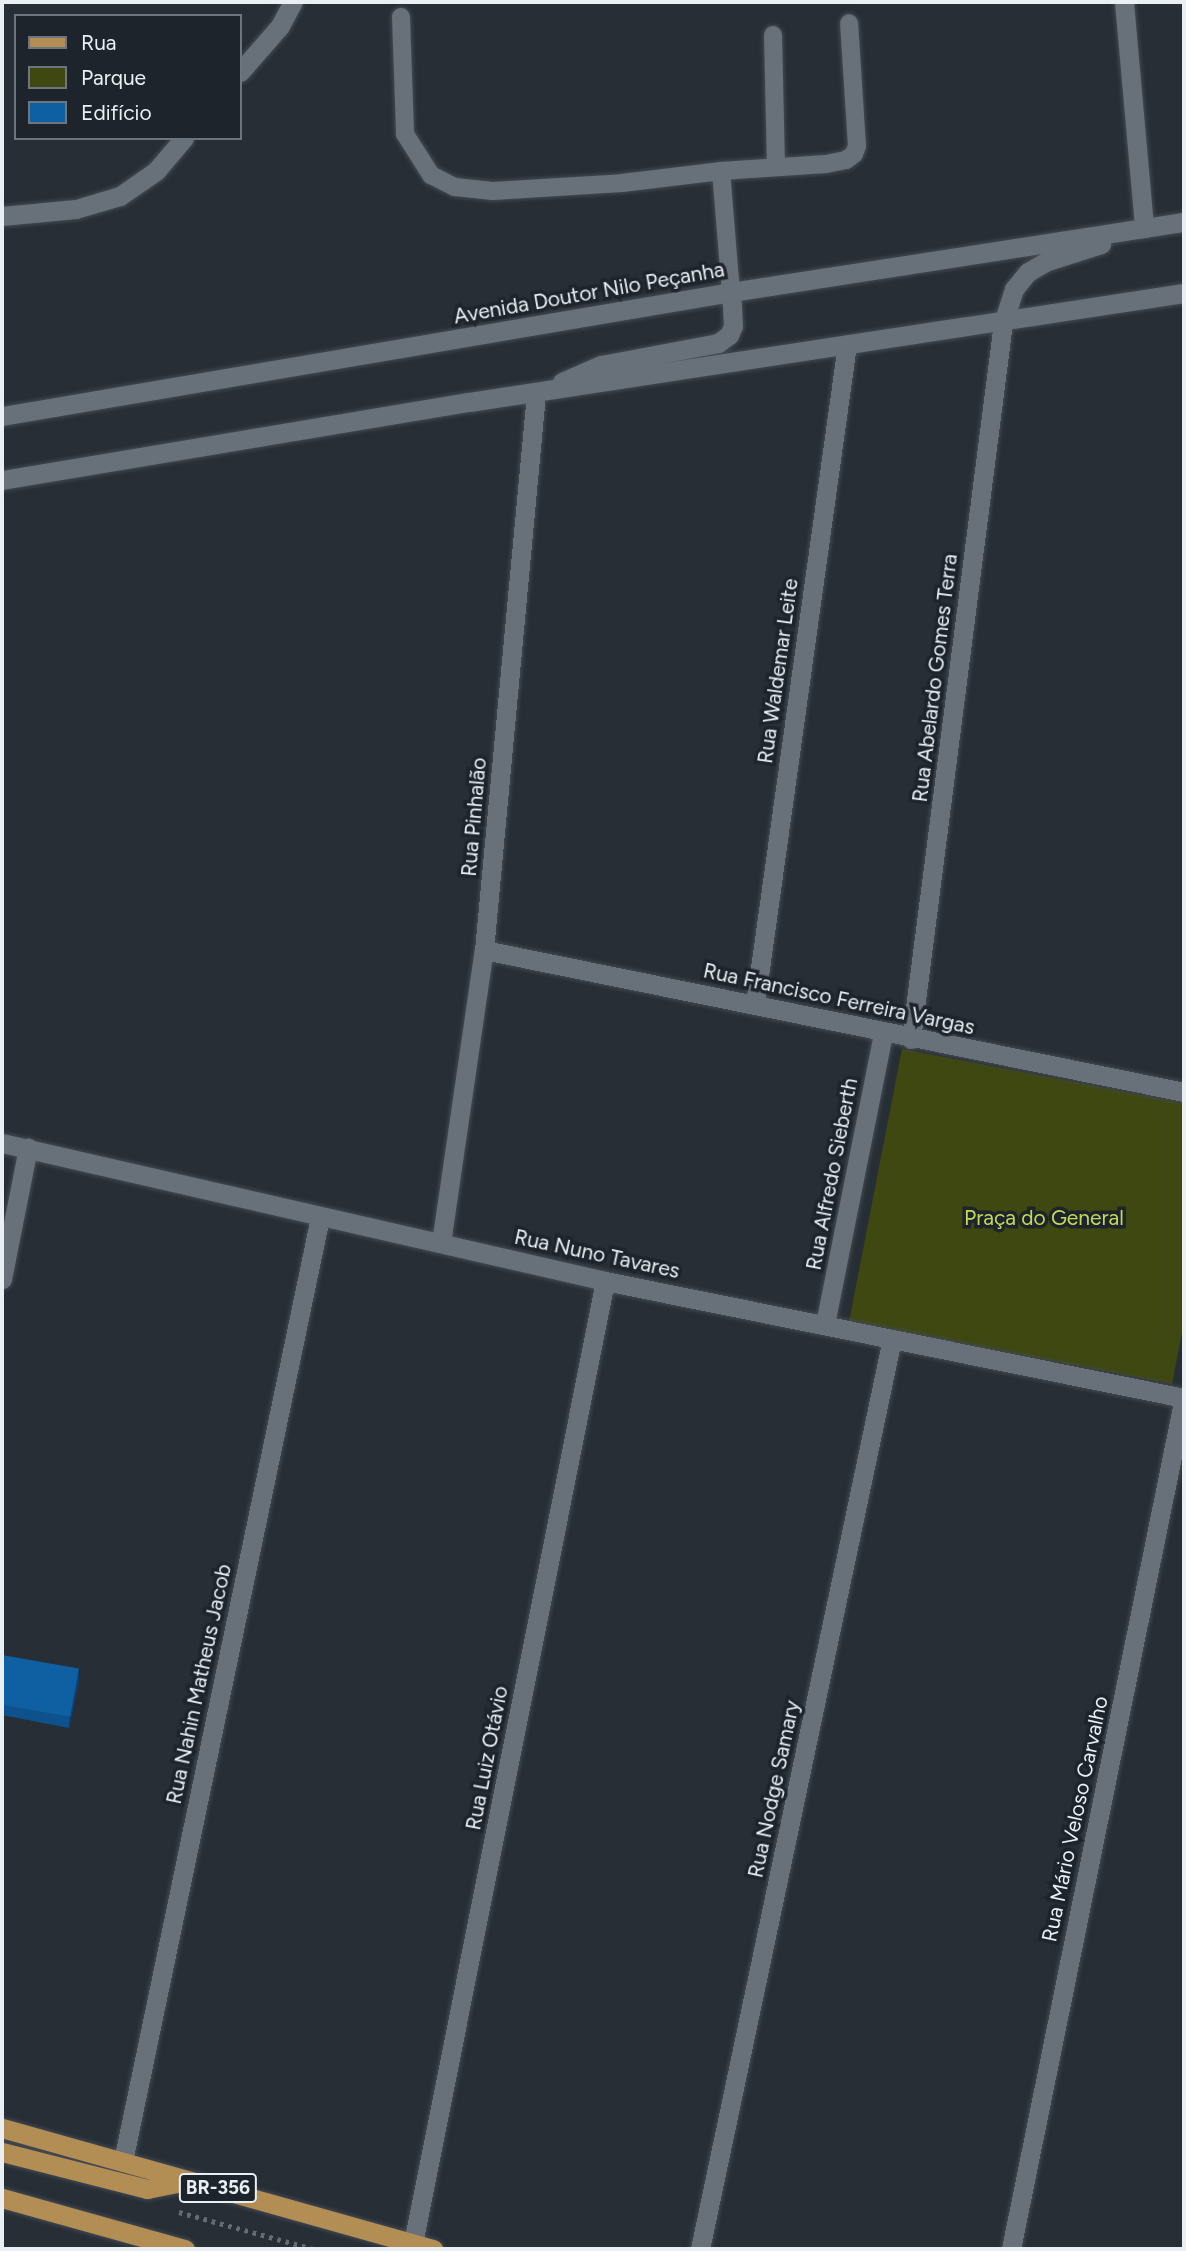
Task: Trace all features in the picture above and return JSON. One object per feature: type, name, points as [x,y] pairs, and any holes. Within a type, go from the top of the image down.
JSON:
[{"type":"main road","name":"BR-356","points":[[2,2128],[433,2249]]},
{"type":"main road","points":[[2,2152],[147,2189],[192,2180]]},
{"type":"main road","points":[[2,2198],[185,2249]]},
{"type":"street","points":[[242,70],[280,26],[293,2]]},
{"type":"street","points":[[1124,2],[1144,228]]},
{"type":"street","points":[[2,216],[76,209],[120,196],[156,171],[182,140]]},
{"type":"street","name":"Avenida Doutor Nilo Peçanha","points":[[2,416],[731,292],[1184,222]]},
{"type":"street","name":"Rua Abelardo Gomes Terra","points":[[911,1039],[1003,323],[1014,289],[1028,272],[1045,262],[1144,228]]},
{"type":"street","points":[[536,394],[601,365],[718,343],[729,335],[733,326],[731,292]]},
{"type":"street","points":[[2,480],[469,402],[536,394],[846,344],[1003,323],[1184,293]]},
{"type":"street","name":"Rua Waldemar Leite","points":[[755,1004],[846,344]]},
{"type":"street","name":"Rua Pinhalão","points":[[441,1243],[484,950],[536,394]]},
{"type":"street","name":"Rua Francisco Ferreira Vargas","points":[[484,950],[755,1004],[911,1039],[1184,1092]]},
{"type":"street","name":"Rua Alfredo Sieberth","points":[[825,1324],[883,1032]]},
{"type":"street","name":"Rua Nuno Tavares","points":[[2,1143],[605,1281],[1184,1398]]},
{"type":"street","points":[[2,1279],[28,1148]]},
{"type":"street","name":"Rua Nahin Matheus Jacob","points":[[123,2161],[320,1217]]},
{"type":"street","name":"Rua Luiz Otávio","points":[[413,2243],[605,1281]]},
{"type":"street","name":"Rua Nodge Samary","points":[[700,2249],[892,1339]]},
{"type":"street","name":"Rua Mário Veloso Carvalho","points":[[1011,2249],[1184,1398]]},
{"type":"lane","points":[[401,18],[405,134],[431,175],[455,187],[493,191],[622,183],[846,160],[854,154],[857,146],[849,23]]},
{"type":"lane","points":[[773,35],[776,167]]},
{"type":"lane","points":[[721,171],[731,292]]},
{"type":"green space","name":"Praça do General","points":[[902,1049],[1184,1103],[1184,1322],[1172,1384],[849,1322]]},
{"type":"building","points":[[2,1655],[79,1669],[70,1717],[2,1705]]}]
